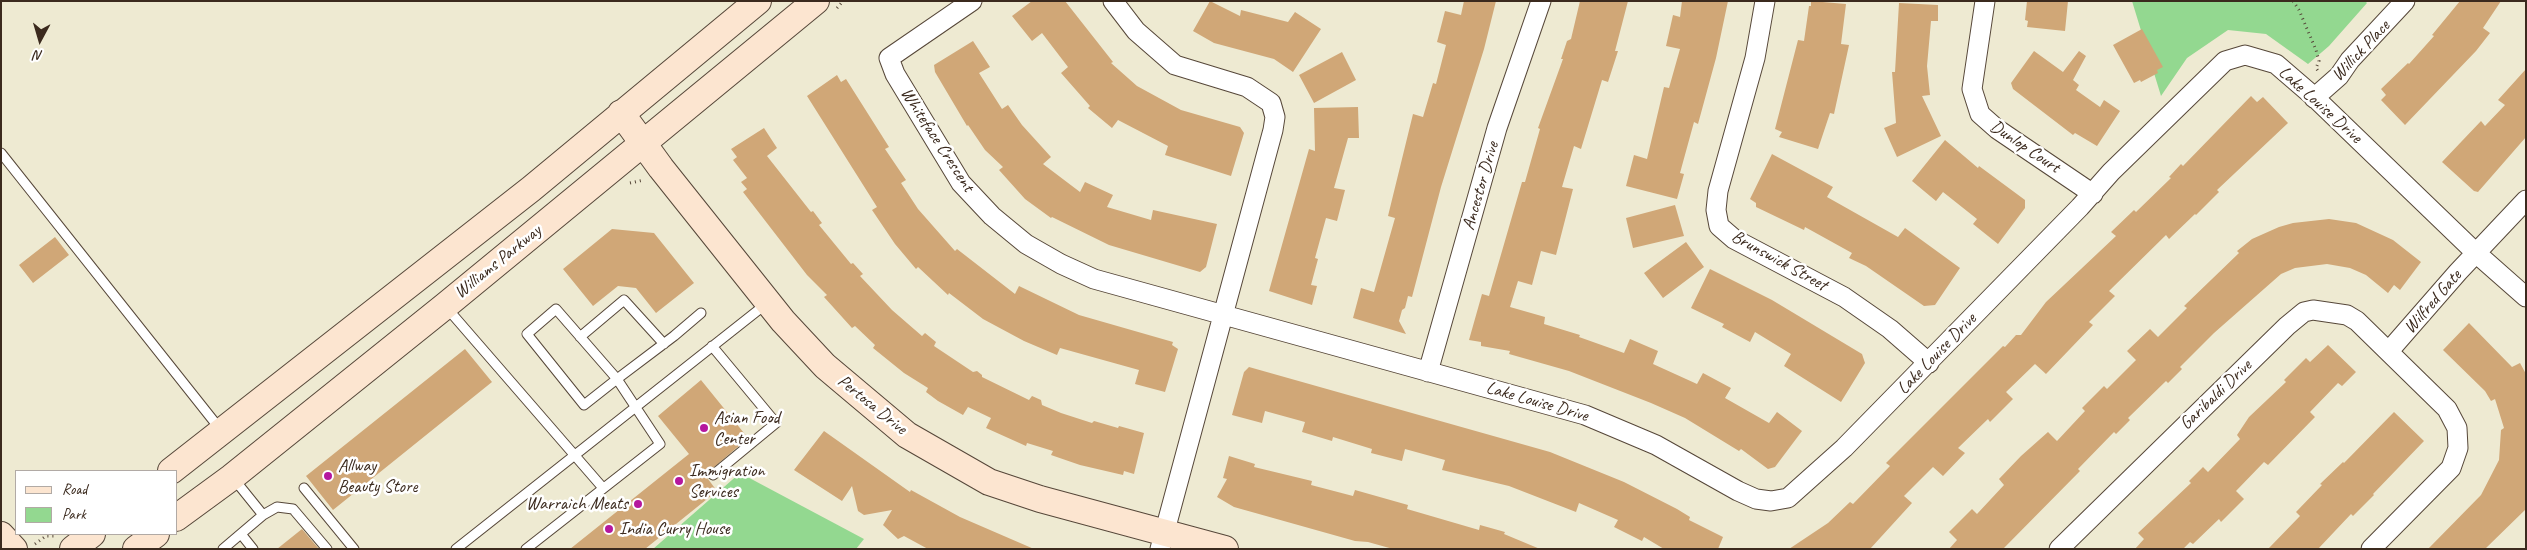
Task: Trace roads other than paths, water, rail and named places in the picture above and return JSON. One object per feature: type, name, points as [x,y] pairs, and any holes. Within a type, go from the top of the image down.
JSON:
[{"type":"main road","name":"Williams Parkway","points":[[172,470],[531,189],[758,1]]},
{"type":"main road","name":"Williams Parkway","points":[[178,516],[232,476],[445,306],[816,1]]},
{"type":"main road","name":"Pertosa Drive","points":[[621,114],[783,322],[825,366],[907,435],[989,482],[1162,540],[1225,549]]},
{"type":"main road","points":[[1,535],[14,549]]},
{"type":"main road","points":[[73,549],[91,535]]},
{"type":"main road","points":[[136,549],[155,535]]},
{"type":"street","name":"Whiteface Crescent","points":[[972,1],[889,58],[895,74],[961,183],[992,216],[1026,244],[1061,264],[1094,279],[1222,316]]},
{"type":"street","points":[[1113,1],[1136,31],[1175,65],[1247,87],[1271,103],[1275,117],[1274,130],[1162,540]]},
{"type":"street","name":"Ancestor Drive","points":[[1428,372],[1497,128],[1541,1]]},
{"type":"street","name":"Brunswick Street","points":[[1765,1],[1755,58],[1718,191],[1716,210],[1719,226],[1734,239],[1844,297],[1890,329],[1929,363]]},
{"type":"street","name":"Dunlop Court","points":[[1985,1],[1972,89],[1980,114],[1997,129],[2093,194]]},
{"type":"street","name":"Willick Place","points":[[2314,98],[2339,76],[2350,60],[2405,1]]},
{"type":"street","name":"Lake Louise Drive","points":[[1222,316],[1572,411],[1608,423],[1656,444],[1745,495],[1771,501],[1788,498],[1844,448],[2093,194],[2111,172],[2225,61],[2245,55],[2276,64],[2476,253],[2526,297]]},
{"type":"street","name":"Wilfred Gate","points":[[2390,351],[2476,253],[2526,200]]},
{"type":"street","name":"Garibaldi Drive","points":[[2058,549],[2287,326],[2304,312],[2313,310],[2347,315],[2390,351],[2453,418],[2457,428],[2458,448],[2455,459],[2444,476],[2371,549]]},
{"type":"lane","points":[[1,153],[221,431]]},
{"type":"lane","points":[[580,337],[624,300],[664,344]]},
{"type":"lane","points":[[456,549],[768,302]]},
{"type":"lane","points":[[445,306],[603,488]]},
{"type":"lane","points":[[526,549],[660,444],[617,379],[556,309],[527,334],[584,405],[617,379],[664,344],[701,314]]},
{"type":"lane","points":[[712,346],[776,423],[714,475]]},
{"type":"lane","points":[[232,476],[263,515]]},
{"type":"lane","points":[[304,488],[354,549]]},
{"type":"lane","points":[[223,549],[263,515],[277,508],[293,509],[327,549]]},
{"type":"lane","points":[[240,549],[251,546],[241,534]]},
{"type":"place","name":"Asian Food Center","points":[[704,428]]},
{"type":"place","name":"Allway Beauty Store","points":[[328,476]]},
{"type":"place","name":"Immigration Services","points":[[679,481]]},
{"type":"place","name":"Warraich Meats","points":[[638,504]]},
{"type":"place","name":"India Curry House","points":[[609,529]]}]
